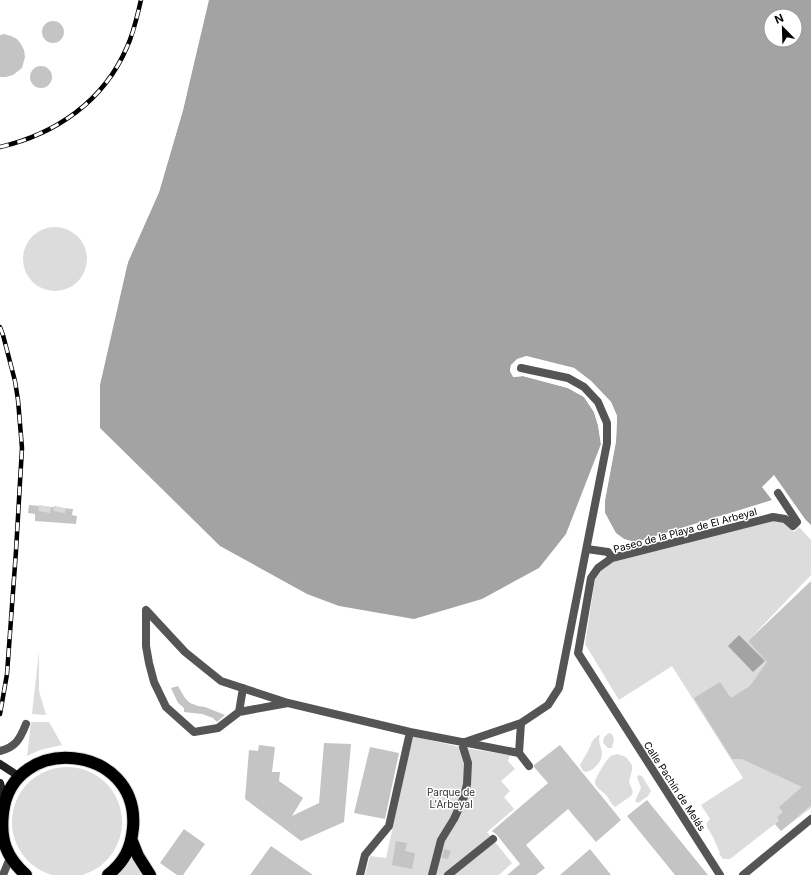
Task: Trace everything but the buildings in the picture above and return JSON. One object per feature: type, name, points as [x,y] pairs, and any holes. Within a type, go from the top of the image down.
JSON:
[{"type":"highway","points":[[26,875],[13,862],[6,849],[1,828],[4,804],[14,784],[32,767],[44,761],[64,757],[85,759],[97,763],[108,770],[121,784],[129,798],[134,817],[132,841],[121,863],[108,875]]},
{"type":"highway","points":[[132,841],[138,856],[150,875]]},
{"type":"street","points":[[465,742],[521,723],[548,705],[559,688],[607,443],[607,423],[598,402],[584,387],[568,378],[521,368]]},
{"type":"street","name":"Paseo de la Playa de El Arbeyal","points":[[578,653],[591,578],[598,568],[612,558],[773,517],[785,519],[792,526],[797,522],[778,494]]},
{"type":"street","points":[[587,549],[608,552],[612,558]]},
{"type":"street","points":[[288,703],[239,712],[218,728],[194,732],[166,707],[154,682],[146,646],[146,610],[185,652],[221,681],[288,703],[410,732],[519,753],[529,766]]},
{"type":"street","points":[[567,650],[578,653]]},
{"type":"street","name":"Calle Pachín de Melás","points":[[578,653],[720,875]]},
{"type":"street","points":[[239,712],[243,688]]},
{"type":"street","points":[[519,753],[521,723]]},
{"type":"street","points":[[0,751],[9,749],[21,738],[26,724]]},
{"type":"street","points":[[360,875],[365,855],[389,826],[410,732]]},
{"type":"street","points":[[432,875],[441,840],[454,819],[464,798],[467,784],[468,763],[463,747],[465,742]]},
{"type":"street","points":[[0,764],[21,776]]},
{"type":"street","points":[[0,783],[5,801]]},
{"type":"street","points":[[743,875],[811,818]]},
{"type":"street","points":[[448,875],[493,839]]},
{"type":"street","points":[[3,874],[13,862]]},
{"type":"green space","points":[[49,227],[61,227],[78,236],[85,247],[87,259],[85,271],[78,282],[61,291],[49,291],[37,286],[28,277],[23,265],[23,253],[28,241],[37,232]]},
{"type":"green space","points":[[772,520],[785,523],[794,532],[799,527],[811,540],[811,575],[748,641],[775,670],[811,728],[811,808],[781,831],[775,824],[730,859],[723,859],[719,854],[720,853],[713,837],[707,827],[707,823],[710,819],[701,805],[743,778],[672,666],[619,700],[585,644],[595,580],[602,570],[613,562]]},
{"type":"green space","points":[[39,652],[39,691],[46,715],[32,714]]},
{"type":"green space","points":[[31,722],[49,722],[62,745],[40,750],[27,756]]},
{"type":"green space","points":[[609,733],[612,734],[614,739],[612,748],[608,748],[603,743],[604,737]]},
{"type":"green space","points":[[599,735],[602,757],[597,766],[586,772],[583,771],[580,765],[593,740]]},
{"type":"green space","name":"Parque de L'Arbeyal","points":[[413,736],[464,748],[510,755],[508,761],[515,769],[501,781],[510,791],[504,797],[514,809],[487,832],[512,863],[499,875],[365,875],[370,856],[386,858]]},
{"type":"green space","points":[[617,754],[626,757],[632,765],[629,782],[633,792],[631,796],[615,807],[597,786],[595,781],[607,760]]},
{"type":"green space","points":[[67,767],[88,771],[98,776],[106,783],[113,791],[118,801],[122,822],[118,843],[113,853],[106,861],[98,868],[88,873],[67,877],[46,873],[36,868],[28,861],[21,853],[16,843],[12,822],[16,801],[21,791],[28,783],[36,776],[46,771]]},
{"type":"green space","points":[[639,775],[642,776],[651,791],[648,796],[638,803],[635,801],[641,788],[637,777]]},
{"type":"green space","points":[[132,841],[150,875],[108,875]]},
{"type":"shaded area","points":[[209,0],[811,0],[811,525],[805,519],[774,475],[762,487],[772,500],[639,541],[635,542],[624,539],[615,533],[605,513],[605,500],[616,441],[617,416],[611,402],[591,381],[574,368],[526,356],[511,365],[510,371],[513,377],[523,376],[568,388],[584,397],[594,412],[601,444],[566,534],[539,568],[482,599],[414,619],[339,606],[307,594],[220,546],[100,428],[100,385],[108,318],[128,262],[159,192],[183,110]]},
{"type":"shaded area","points":[[739,635],[765,661],[753,672],[728,646]]},
{"type":"pier","points":[[206,0],[208,0],[183,110],[159,192],[128,262],[100,385],[106,318],[127,262],[157,191],[181,110]]},
{"type":"pier","points":[[526,356],[574,368],[591,381],[611,402],[617,416],[616,441],[605,500],[605,513],[616,533],[624,539],[637,544],[624,541],[614,534],[609,527],[604,514],[603,500],[614,441],[615,416],[609,403],[590,382],[573,370],[526,358],[518,361],[513,366],[512,371],[515,375],[523,374],[569,386],[585,395],[596,412],[603,444],[601,444],[594,412],[584,397],[568,388],[523,376],[514,377],[510,371],[511,365],[517,359]]},
{"type":"tunnel","points":[[44,512],[45,506]]},
{"type":"tunnel","points":[[59,512],[60,507]]},
{"type":"railway","points":[[0,147],[21,141],[59,124],[91,99],[105,84],[127,47],[141,0]]},
{"type":"railway","points":[[0,327],[15,381],[22,448],[7,674],[0,714]]}]
